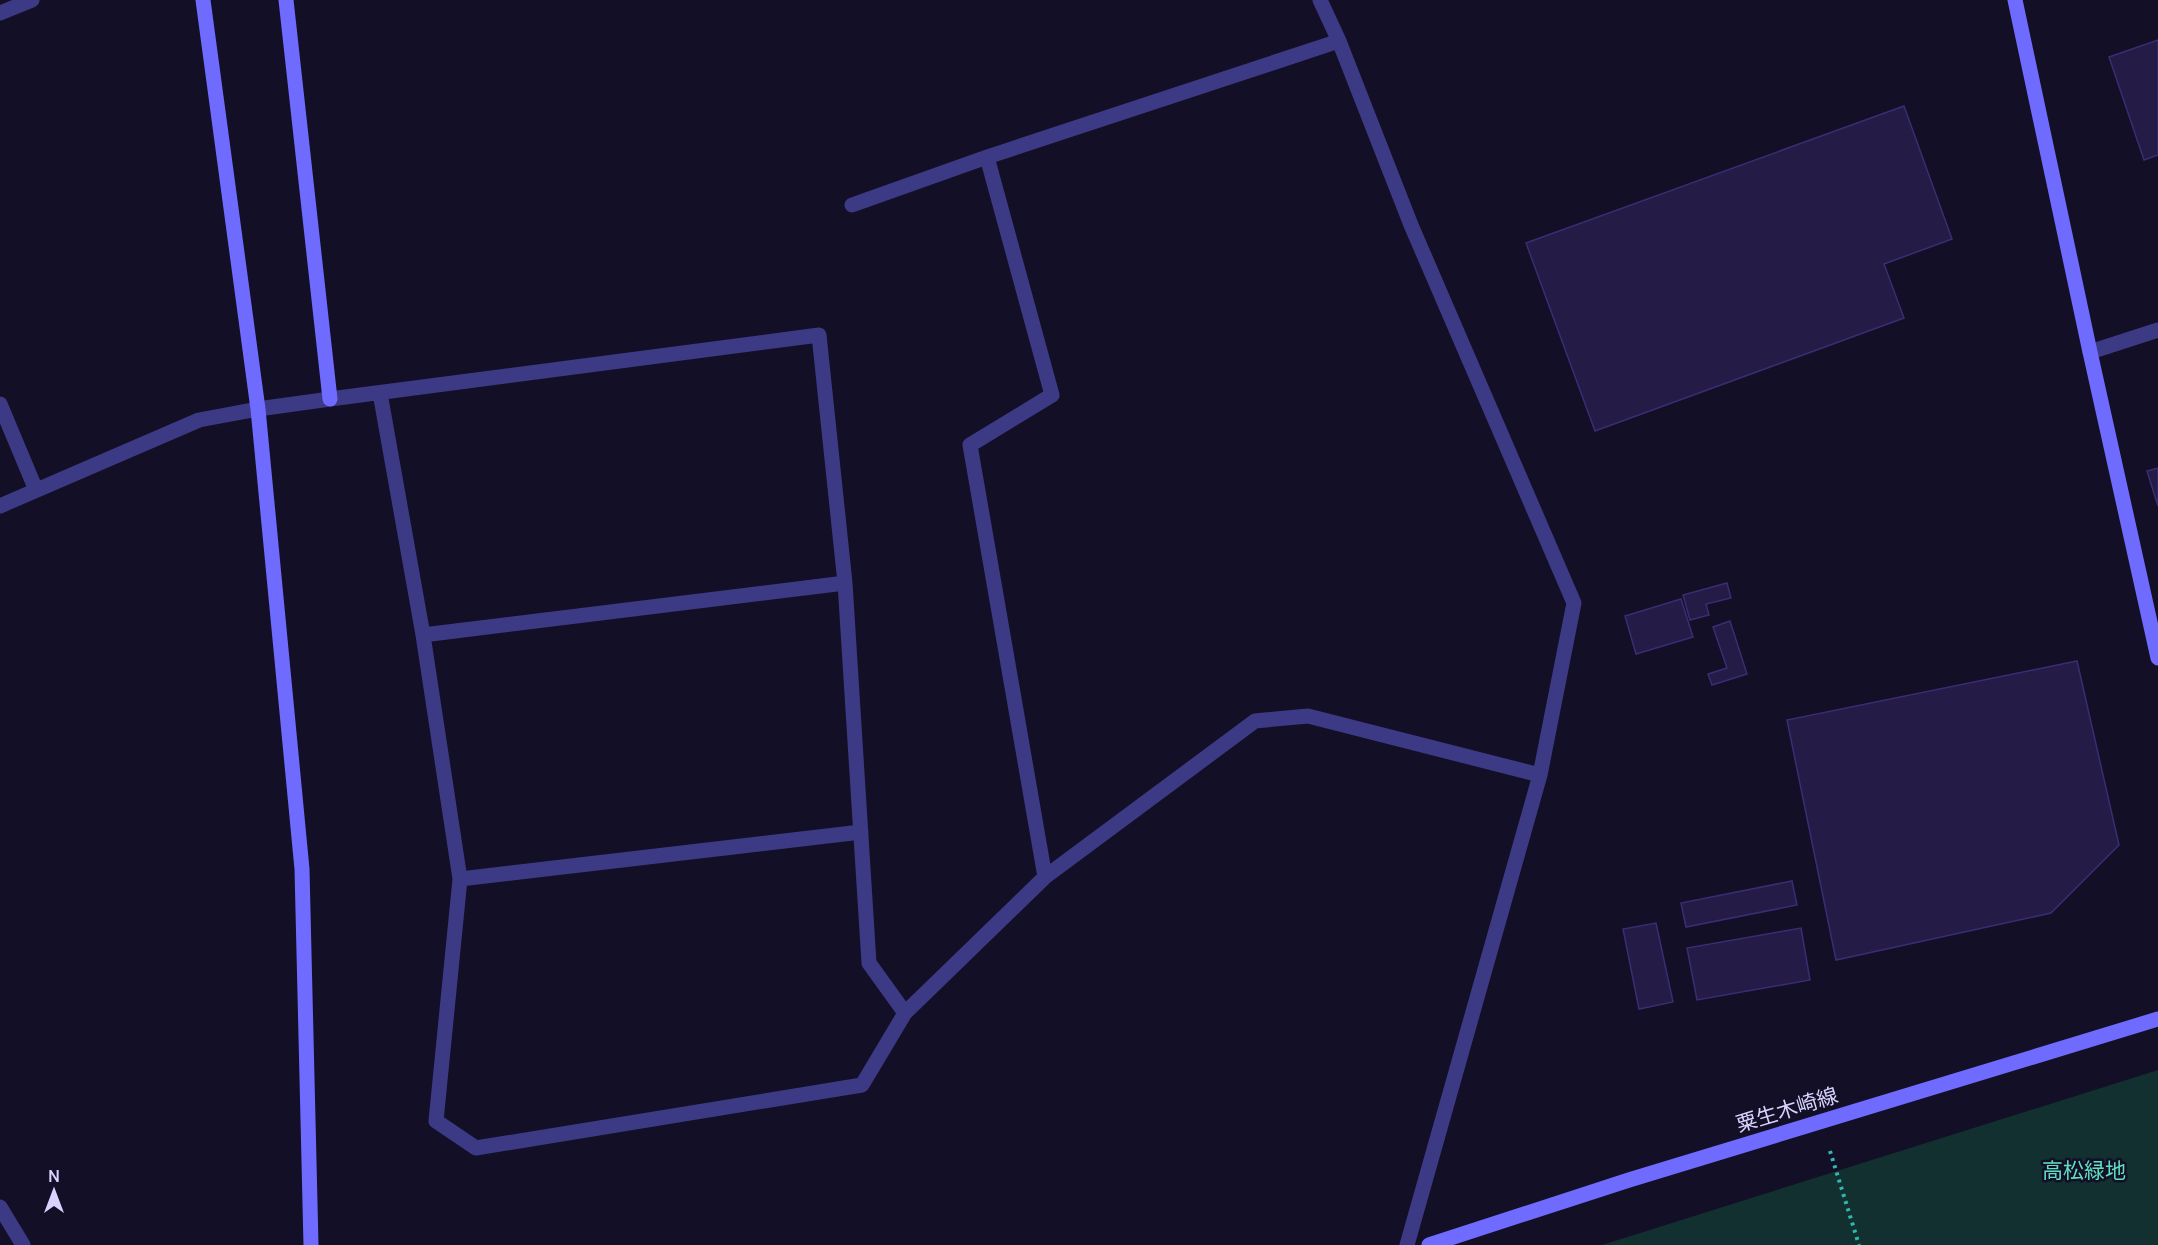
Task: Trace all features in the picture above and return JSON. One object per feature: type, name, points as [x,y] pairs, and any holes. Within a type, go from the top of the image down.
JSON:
[{"type":"street","points":[[0,13],[32,0]]},
{"type":"street","points":[[203,0],[258,409],[302,869],[311,1245]]},
{"type":"street","points":[[286,0],[330,399]]},
{"type":"street","points":[[1320,0],[1339,41],[1411,225],[1574,603],[1540,775],[1407,1245]]},
{"type":"street","points":[[2015,0],[2158,658]]},
{"type":"street","points":[[852,205],[987,156],[1339,41]]},
{"type":"street","points":[[987,156],[1052,395],[970,445],[1045,877]]},
{"type":"street","points":[[2090,352],[2158,330]]},
{"type":"street","points":[[0,506],[199,420],[330,399],[819,335],[845,583],[869,963],[905,1013]]},
{"type":"street","points":[[380,393],[423,636],[460,879],[436,1121],[476,1148],[862,1084],[905,1013],[1045,877],[1255,721],[1308,716],[1540,775]]},
{"type":"street","points":[[0,404],[36,490]]},
{"type":"street","points":[[423,636],[845,583]]},
{"type":"street","points":[[460,879],[861,832]]},
{"type":"street","name":"粟生木崎線","points":[[1429,1245],[1629,1180],[2158,1019]]},
{"type":"street","points":[[0,1207],[23,1245]]},
{"type":"path","points":[[1830,1150],[1859,1245]]},
{"type":"green space","name":"高松緑地","points":[[2158,1070],[2158,1245],[1602,1245]]},
{"type":"building","points":[[2158,40],[2158,155],[2144,160],[2109,57]]},
{"type":"building","points":[[1904,106],[1952,239],[1884,264],[1904,318],[1595,431],[1526,243]]},
{"type":"building","points":[[2158,468],[2158,506],[2147,471]]},
{"type":"building","points":[[1727,583],[1731,598],[1706,604],[1709,615],[1690,620],[1683,595]]},
{"type":"building","points":[[1681,599],[1693,637],[1636,654],[1625,616]]},
{"type":"building","points":[[1730,621],[1747,674],[1712,685],[1708,674],[1727,668],[1713,627]]},
{"type":"building","points":[[2077,661],[2119,845],[2051,913],[1836,960],[1787,720]]},
{"type":"building","points":[[1792,881],[1797,905],[1686,927],[1681,903]]},
{"type":"building","points":[[1656,923],[1673,1002],[1639,1009],[1623,929]]},
{"type":"building","points":[[1801,928],[1810,980],[1697,1000],[1687,948]]}]
